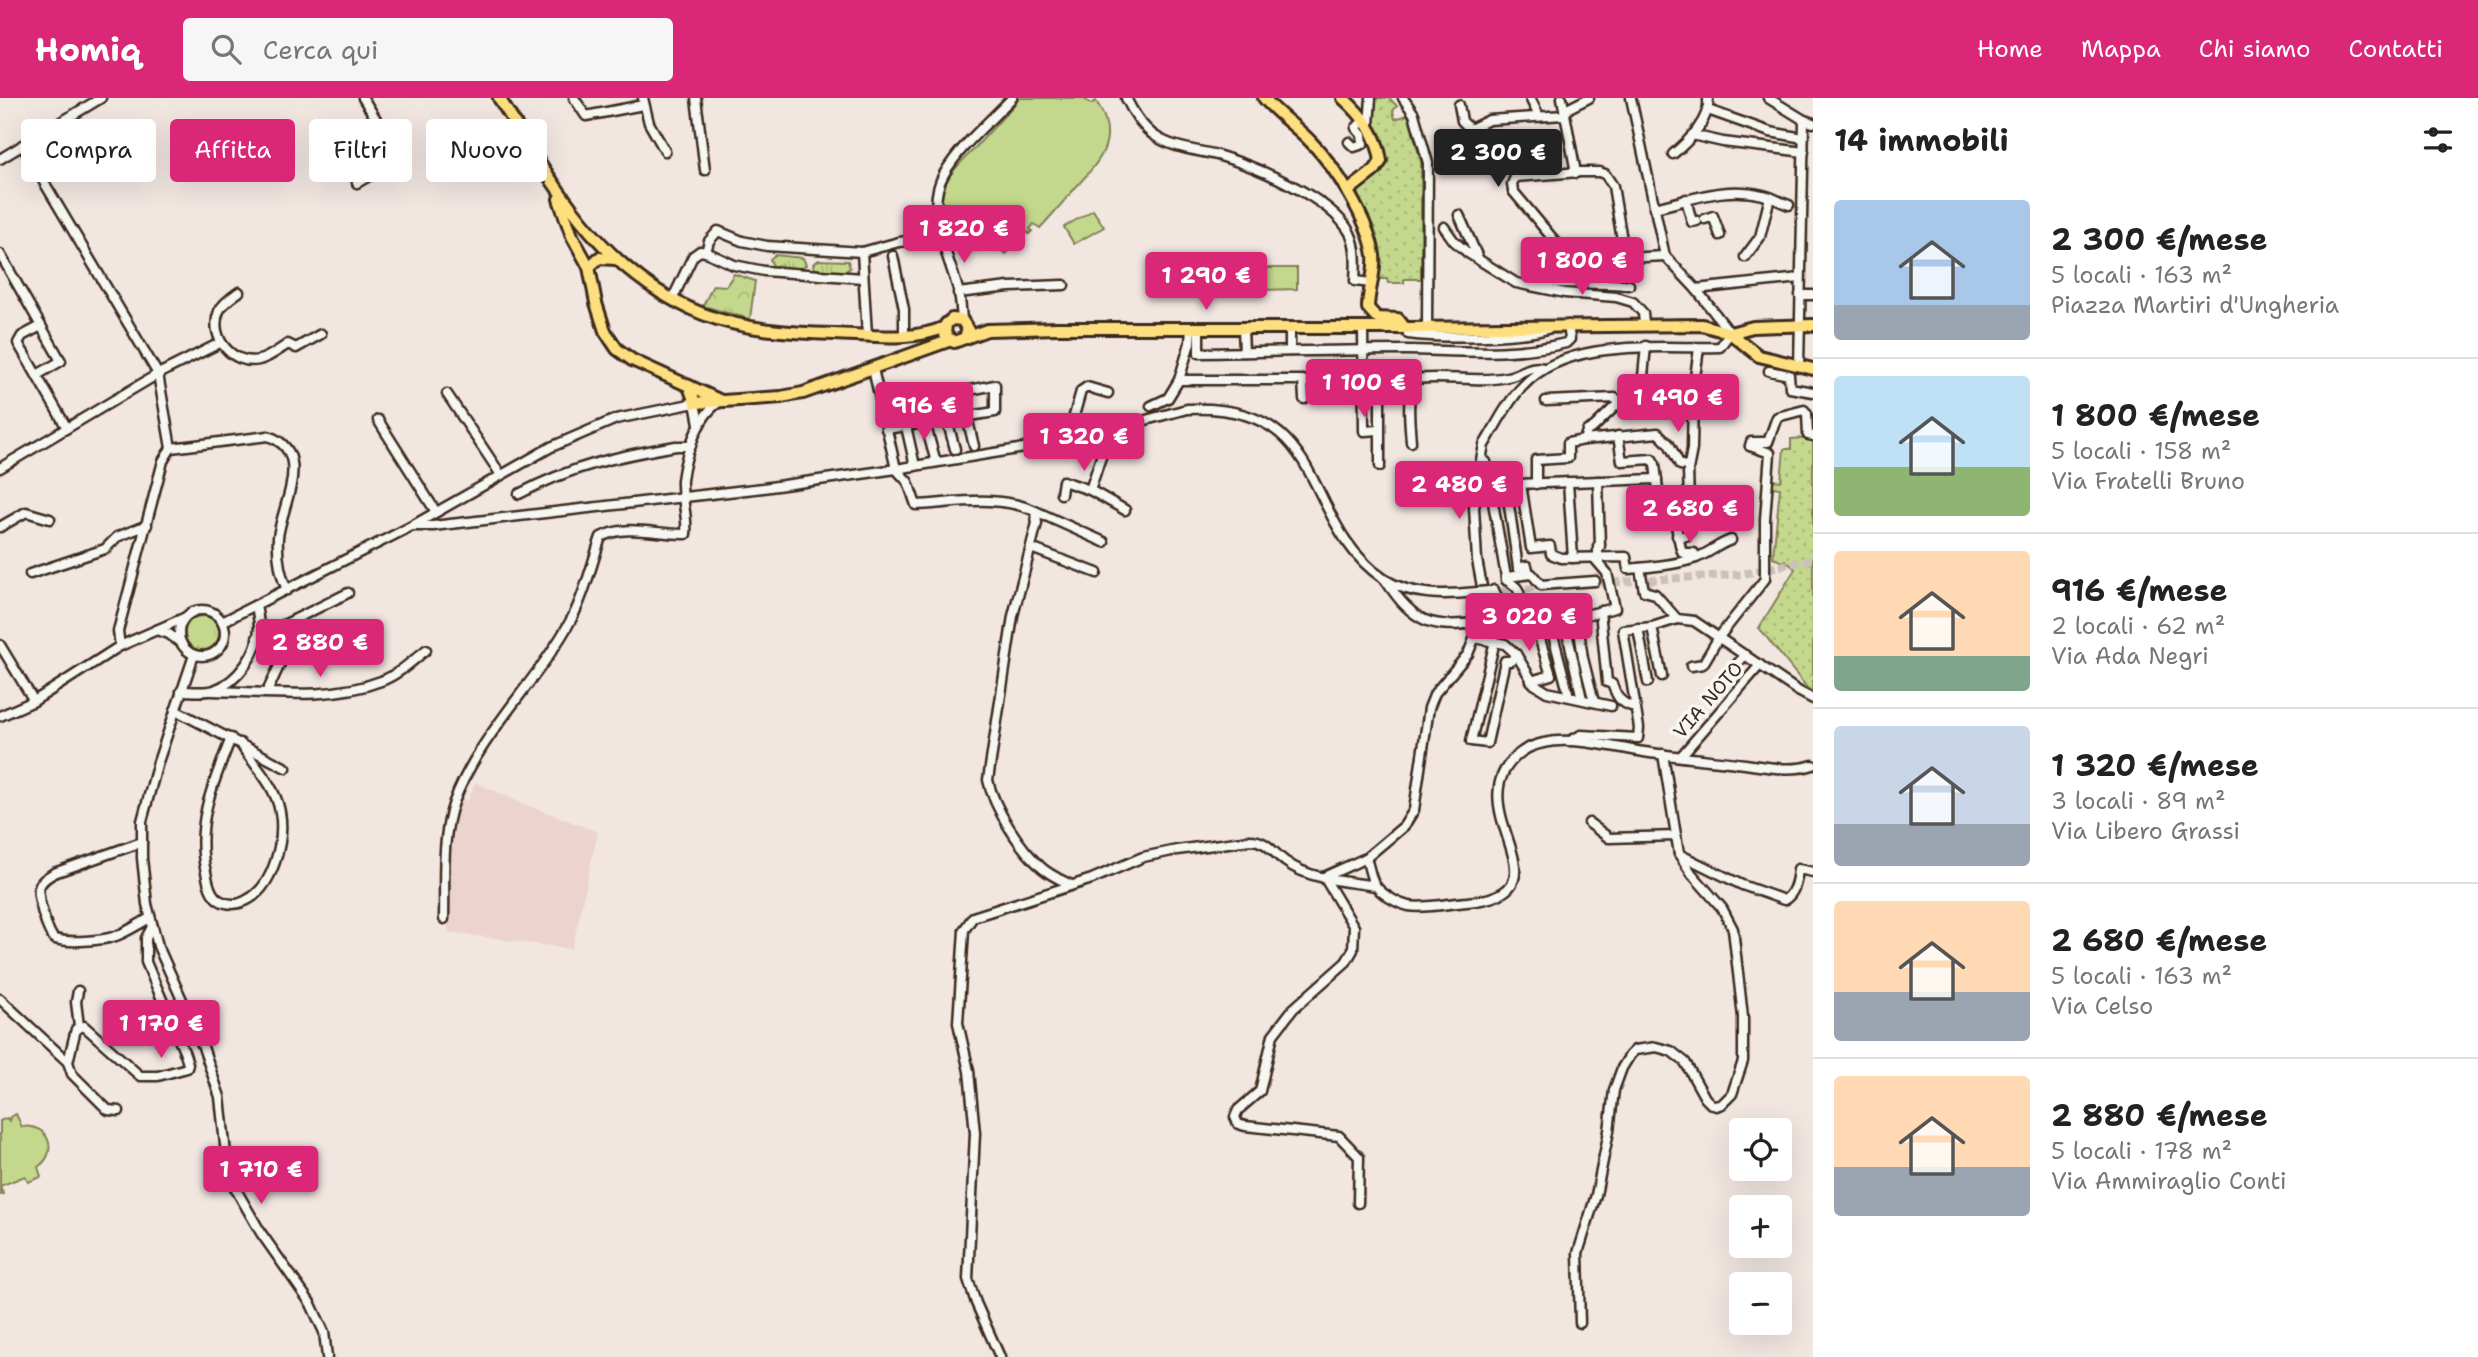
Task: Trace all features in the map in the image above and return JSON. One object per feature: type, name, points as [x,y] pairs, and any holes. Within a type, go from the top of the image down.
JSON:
[{"type":"main road","points":[[499,98],[571,217],[615,259],[672,300],[705,315],[752,328],[804,333],[904,335],[958,326],[987,330],[1407,330],[1427,327],[1702,325],[1730,333],[1759,356],[1813,369]]},
{"type":"main road","points":[[1264,98],[1279,115],[1312,142],[1348,191],[1373,250],[1374,262],[1368,301],[1371,314],[1377,318],[1398,319],[1407,330]]},
{"type":"main road","points":[[1343,98],[1366,122],[1381,161],[1375,170],[1348,191]]},
{"type":"main road","points":[[571,217],[572,236],[589,267],[602,322],[617,349],[632,360],[720,400]]},
{"type":"main road","points":[[589,267],[599,258],[615,259]]},
{"type":"main road","points":[[1730,333],[1753,327],[1813,325]]},
{"type":"main road","points":[[690,386],[695,403],[803,393],[951,340],[945,335],[958,326]]},
{"type":"street","points":[[66,119],[101,98]]},
{"type":"street","points":[[356,183],[400,158],[363,98]]},
{"type":"street","points":[[574,98],[586,116],[643,102],[649,123],[665,151]]},
{"type":"street","points":[[696,98],[705,170]]},
{"type":"street","points":[[958,326],[959,295],[942,237],[936,201],[943,175],[953,160],[1012,98]]},
{"type":"street","points":[[1126,98],[1154,136],[1169,143],[1220,156],[1295,187],[1314,199],[1343,223],[1350,233],[1356,257],[1355,281],[1371,284]]},
{"type":"street","points":[[1349,142],[1354,147],[1363,144],[1362,135],[1356,128],[1366,122],[1371,98]]},
{"type":"street","points":[[1403,98],[1414,114],[1428,163],[1427,327]]},
{"type":"street","points":[[1530,98],[1539,117]]},
{"type":"street","points":[[1562,98],[1576,173]]},
{"type":"street","points":[[1459,105],[1462,121],[1470,129],[1489,120],[1564,115],[1569,108],[1589,98]]},
{"type":"street","points":[[412,526],[433,526],[763,488],[896,469],[1067,441],[1187,409],[1206,408],[1244,414],[1264,423],[1289,440],[1309,469],[1343,536],[1366,564],[1385,580],[1404,605],[1419,618],[1438,625],[1481,620],[1499,614],[1519,604],[1521,595],[1519,589],[1506,580],[1486,462],[1481,460],[1484,445],[1522,387],[1544,368],[1584,355],[1646,346],[1720,347],[1730,333],[1696,289],[1665,256],[1631,98]]},
{"type":"street","points":[[1673,154],[1690,140],[1708,110],[1708,98]]},
{"type":"street","points":[[1768,98],[1808,122],[1803,138],[1799,366]]},
{"type":"street","points":[[1708,110],[1770,132],[1803,138]]},
{"type":"street","points":[[1692,135],[1745,146],[1804,152]]},
{"type":"street","points":[[0,159],[21,146]]},
{"type":"street","points":[[1625,258],[1612,186],[1605,174],[1518,175],[1512,184],[1513,191],[1564,252],[1625,258],[1665,256]]},
{"type":"street","points":[[44,182],[158,374],[171,448],[163,461],[118,631],[120,646]]},
{"type":"street","points":[[1654,208],[1725,191],[1744,191],[1789,205]]},
{"type":"street","points":[[1745,257],[1760,237],[1770,197]]},
{"type":"street","points":[[1686,199],[1698,221],[1713,216],[1720,235]]},
{"type":"street","points":[[1459,215],[1479,260]]},
{"type":"street","points":[[1444,227],[1454,241],[1516,283],[1564,293],[1616,297],[1633,302],[1643,313],[1644,324]]},
{"type":"street","points":[[706,252],[709,241],[718,231],[743,241],[767,246],[862,252],[899,242],[942,237]]},
{"type":"street","points":[[672,300],[693,256],[700,251],[734,265],[764,271],[863,278]]},
{"type":"street","points":[[862,252],[867,335]]},
{"type":"street","points":[[893,256],[902,296],[904,335]]},
{"type":"street","points":[[1,257],[61,361],[37,375]]},
{"type":"street","points":[[1696,289],[1800,278]]},
{"type":"street","points":[[1526,285],[1531,281],[1614,282],[1629,285]]},
{"type":"street","points":[[959,295],[1009,287],[1064,285]]},
{"type":"street","points":[[239,292],[228,300],[219,312],[217,327],[220,343],[236,358],[247,361],[262,360],[288,344],[296,348],[321,334]]},
{"type":"street","points":[[1800,295],[1813,295]]},
{"type":"street","points":[[41,326],[22,336],[18,343],[67,428]]},
{"type":"street","points":[[1195,328],[1199,353],[1363,353],[1407,350],[1505,352],[1554,346],[1570,339],[1562,326],[1536,332],[1481,335],[1407,330],[1407,350]]},
{"type":"street","points":[[1152,406],[1168,398],[1179,380],[1195,328]]},
{"type":"street","points":[[1243,328],[1244,352]]},
{"type":"street","points":[[1290,328],[1290,351]]},
{"type":"street","points":[[1363,328],[1364,431],[1379,430]]},
{"type":"street","points":[[0,468],[158,374],[220,343]]},
{"type":"street","points":[[1584,440],[1587,431],[1594,428],[1633,389],[1642,386],[1646,346]]},
{"type":"street","points":[[1676,536],[1688,535],[1690,531],[1689,466],[1693,392],[1699,348]]},
{"type":"street","points":[[1410,442],[1409,416],[1414,382],[1422,379],[1507,377],[1527,368],[1544,368]]},
{"type":"street","points":[[873,369],[896,469],[908,482],[916,505],[984,501],[1018,503],[1104,542]]},
{"type":"street","points":[[1380,371],[1380,467]]},
{"type":"street","points":[[1769,371],[1789,375],[1790,388],[1813,392]]},
{"type":"street","points":[[1179,380],[1303,380],[1304,399]]},
{"type":"street","points":[[886,429],[947,419],[958,418],[995,412],[995,385],[954,393],[958,418]]},
{"type":"street","points":[[1067,441],[1081,391],[1087,387],[1108,393]]},
{"type":"street","points":[[447,394],[501,475]]},
{"type":"street","points":[[1546,401],[1615,398],[1621,401]]},
{"type":"street","points":[[444,919],[448,824],[455,800],[480,752],[573,617],[601,537],[612,532],[633,529],[686,534],[682,481],[699,425],[707,410],[720,400]]},
{"type":"street","points":[[222,622],[412,526],[551,446],[617,419],[695,403],[699,425]]},
{"type":"street","points":[[1691,666],[1703,664],[1719,637],[1765,579],[1765,519],[1770,453],[1751,446],[1751,442],[1768,442],[1777,417],[1810,412]]},
{"type":"street","points":[[1810,412],[1807,414],[1808,435],[1813,436]]},
{"type":"street","points":[[967,416],[974,446]]},
{"type":"street","points":[[947,419],[955,449]]},
{"type":"street","points":[[377,420],[436,512]]},
{"type":"street","points":[[925,423],[936,462]]},
{"type":"street","points":[[906,426],[915,466]]},
{"type":"street","points":[[1090,490],[1110,430]]},
{"type":"street","points":[[1536,484],[1536,460],[1567,458],[1568,443],[1618,436],[1658,433],[1669,443],[1680,464],[1689,466]]},
{"type":"street","points":[[171,448],[268,436],[278,440],[287,449],[294,470],[279,534],[278,561],[287,590]]},
{"type":"street","points":[[1618,436],[1622,461],[1652,459],[1661,496],[1672,508],[1676,536],[1684,552],[1693,552],[1696,558]]},
{"type":"street","points":[[519,494],[584,466],[663,448],[691,446]]},
{"type":"street","points":[[1324,877],[1366,858],[1404,826],[1413,810],[1429,708],[1435,692],[1468,654],[1481,620],[1484,597],[1477,559],[1474,507],[1483,474],[1488,472]]},
{"type":"street","points":[[1489,485],[1657,479]]},
{"type":"street","points":[[1061,494],[1063,481],[1090,490],[1125,510]]},
{"type":"street","points":[[1594,702],[1583,659],[1577,617],[1615,608],[1606,573],[1596,559],[1600,546],[1598,481]]},
{"type":"street","points":[[1568,482],[1573,558]]},
{"type":"street","points":[[1506,484],[1518,568],[1527,566],[1529,573]]},
{"type":"street","points":[[1521,484],[1531,548],[1550,545],[1551,554],[1562,558],[1626,557],[1628,569],[1640,568],[1680,563],[1731,540]]},
{"type":"street","points":[[1035,510],[1037,523],[1013,616],[988,780],[998,807],[1029,856],[1045,870],[1071,885]]},
{"type":"street","points":[[0,527],[26,512],[50,519]]},
{"type":"street","points":[[30,574],[105,549],[117,537],[147,525]]},
{"type":"street","points":[[1031,548],[1097,573]]},
{"type":"street","points":[[1640,568],[1644,591],[1655,594],[1677,619]]},
{"type":"street","points":[[1506,577],[1529,573],[1535,576],[1541,585],[1595,581]]},
{"type":"street","points":[[1385,580],[1406,589],[1436,594],[1495,590],[1499,614]]},
{"type":"street","points":[[1404,605],[1406,589]]},
{"type":"street","points":[[257,638],[348,593]]},
{"type":"street","points":[[212,691],[231,682],[256,646],[259,627],[256,605]]},
{"type":"street","points":[[0,716],[34,701],[120,646],[195,611],[203,610],[217,616],[222,622],[224,638],[216,651],[201,656],[194,655],[169,634],[156,630]]},
{"type":"street","points":[[1600,611],[1607,682],[1612,684],[1617,698],[1625,705],[1634,707]]},
{"type":"street","points":[[1548,616],[1569,696]]},
{"type":"street","points":[[181,643],[179,630],[184,618]]},
{"type":"street","points":[[1564,619],[1582,699]]},
{"type":"street","points":[[1570,741],[1581,735],[1637,738],[1639,729],[1623,630],[1652,627],[1677,619],[1694,621],[1813,699]]},
{"type":"street","points":[[267,692],[298,625],[294,620]]},
{"type":"street","points":[[1652,627],[1662,677]]},
{"type":"street","points":[[1638,628],[1648,682]]},
{"type":"street","points":[[1531,681],[1551,675],[1537,630]]},
{"type":"street","points":[[1475,638],[1504,644],[1516,654],[1531,681],[1547,692],[1611,706]]},
{"type":"street","points":[[1495,642],[1471,741],[1487,743],[1505,661],[1511,661],[1516,654]]},
{"type":"street","points":[[0,645],[34,701]]},
{"type":"street","points":[[181,691],[321,693],[365,686],[396,673],[426,650]]},
{"type":"street","points":[[194,655],[158,762],[142,821],[142,858],[151,923],[158,946],[203,1047],[220,1097],[226,1154],[234,1186],[261,1233],[311,1304],[324,1332],[327,1357]]},
{"type":"street","points":[[1733,669],[1745,655]]},
{"type":"street","name":"VIA NOTO","points":[[1681,756],[1760,665]]},
{"type":"street","points":[[175,710],[286,768]]},
{"type":"street","points":[[231,738],[211,790],[202,842],[209,888],[218,899],[228,904],[239,904],[251,898],[263,886],[269,875],[281,825],[280,811],[271,785],[240,743]]},
{"type":"street","points":[[1000,1357],[968,1279],[975,1133],[969,1071],[958,1023],[964,930],[973,917],[1071,885],[1143,857],[1250,840],[1259,840],[1268,845],[1286,863],[1300,870],[1375,886],[1390,898],[1410,906],[1476,901],[1500,894],[1511,887],[1517,869],[1498,809],[1501,779],[1509,764],[1520,753],[1533,746],[1570,741],[1782,768],[1804,768],[1813,765]]},
{"type":"street","points":[[1580,1323],[1578,1253],[1596,1195],[1614,1090],[1630,1055],[1635,1050],[1648,1047],[1671,1051],[1685,1062],[1705,1098],[1716,1105],[1727,1100],[1740,1074],[1743,1061],[1743,1017],[1732,929],[1722,908],[1692,874],[1679,854],[1663,754]]},
{"type":"street","points":[[1589,823],[1609,838],[1676,836]]},
{"type":"street","points":[[142,842],[54,873],[45,878],[39,887],[39,897],[50,935],[55,939],[81,941],[116,936],[151,923]]},
{"type":"street","points":[[1679,854],[1742,885],[1784,900],[1797,882],[1798,869],[1813,872]]},
{"type":"street","points":[[1366,858],[1375,886]]},
{"type":"street","points":[[1324,877],[1354,926],[1353,950],[1346,962],[1293,1009],[1273,1035],[1260,1091],[1238,1110],[1235,1117],[1238,1124],[1245,1126],[1333,1134],[1344,1139],[1357,1153],[1360,1161],[1358,1203]]},
{"type":"street","points":[[79,1026],[84,1026],[140,1076],[158,1076],[187,1068],[185,1054],[146,962],[146,938],[151,923]]},
{"type":"street","points":[[68,1062],[79,1026],[76,1002],[78,991]]},
{"type":"street","points":[[0,999],[68,1062],[72,1074],[108,1110],[119,1111]]},
{"type":"shaded area","points":[[475,782],[598,832],[572,949],[448,932],[450,866],[459,798],[468,801]]},
{"type":"green space","points":[[1020,98],[1083,98],[1091,104],[1096,101],[1107,126],[1105,147],[1093,167],[1040,228],[1034,224],[1030,229],[1032,231],[1029,234],[1027,232],[1006,254],[986,240],[987,237],[976,241],[966,251],[953,237],[944,219],[943,191],[956,167]]},
{"type":"green space","points":[[1376,98],[1389,98],[1397,106],[1393,111],[1395,119],[1408,115],[1421,162],[1421,279],[1404,279],[1404,283],[1388,283],[1387,279],[1375,279],[1379,257],[1358,195],[1362,186],[1381,171],[1386,162],[1385,151],[1374,122]]},
{"type":"green space","points":[[1093,210],[1104,227],[1074,244],[1064,227]]},
{"type":"green space","points":[[775,255],[803,258],[806,265],[800,269],[773,266],[770,259]]},
{"type":"green space","points":[[819,260],[848,261],[850,268],[838,272],[822,271],[814,268],[813,264]]},
{"type":"green space","points":[[1261,268],[1297,268],[1297,289],[1261,290]]},
{"type":"green space","points":[[734,274],[755,281],[750,319],[703,306],[713,285],[726,286]]},
{"type":"green space","points":[[1813,438],[1813,691],[1808,689],[1759,628],[1795,569],[1785,560],[1782,562],[1773,557],[1780,488],[1772,487],[1773,480],[1781,481],[1784,449],[1791,449],[1791,439]]},
{"type":"green space","points":[[202,616],[214,621],[219,633],[214,645],[202,650],[190,645],[185,633],[190,621]]},
{"type":"green space","points":[[16,1114],[22,1127],[39,1129],[44,1134],[48,1140],[48,1154],[38,1167],[41,1177],[28,1182],[25,1176],[0,1186],[0,1121],[7,1118],[9,1121],[10,1117]]},
{"type":"tunnel","points":[[1589,584],[1743,574],[1813,559]]},
{"type":"tunnel","points":[[1502,590],[1548,587]]}]
